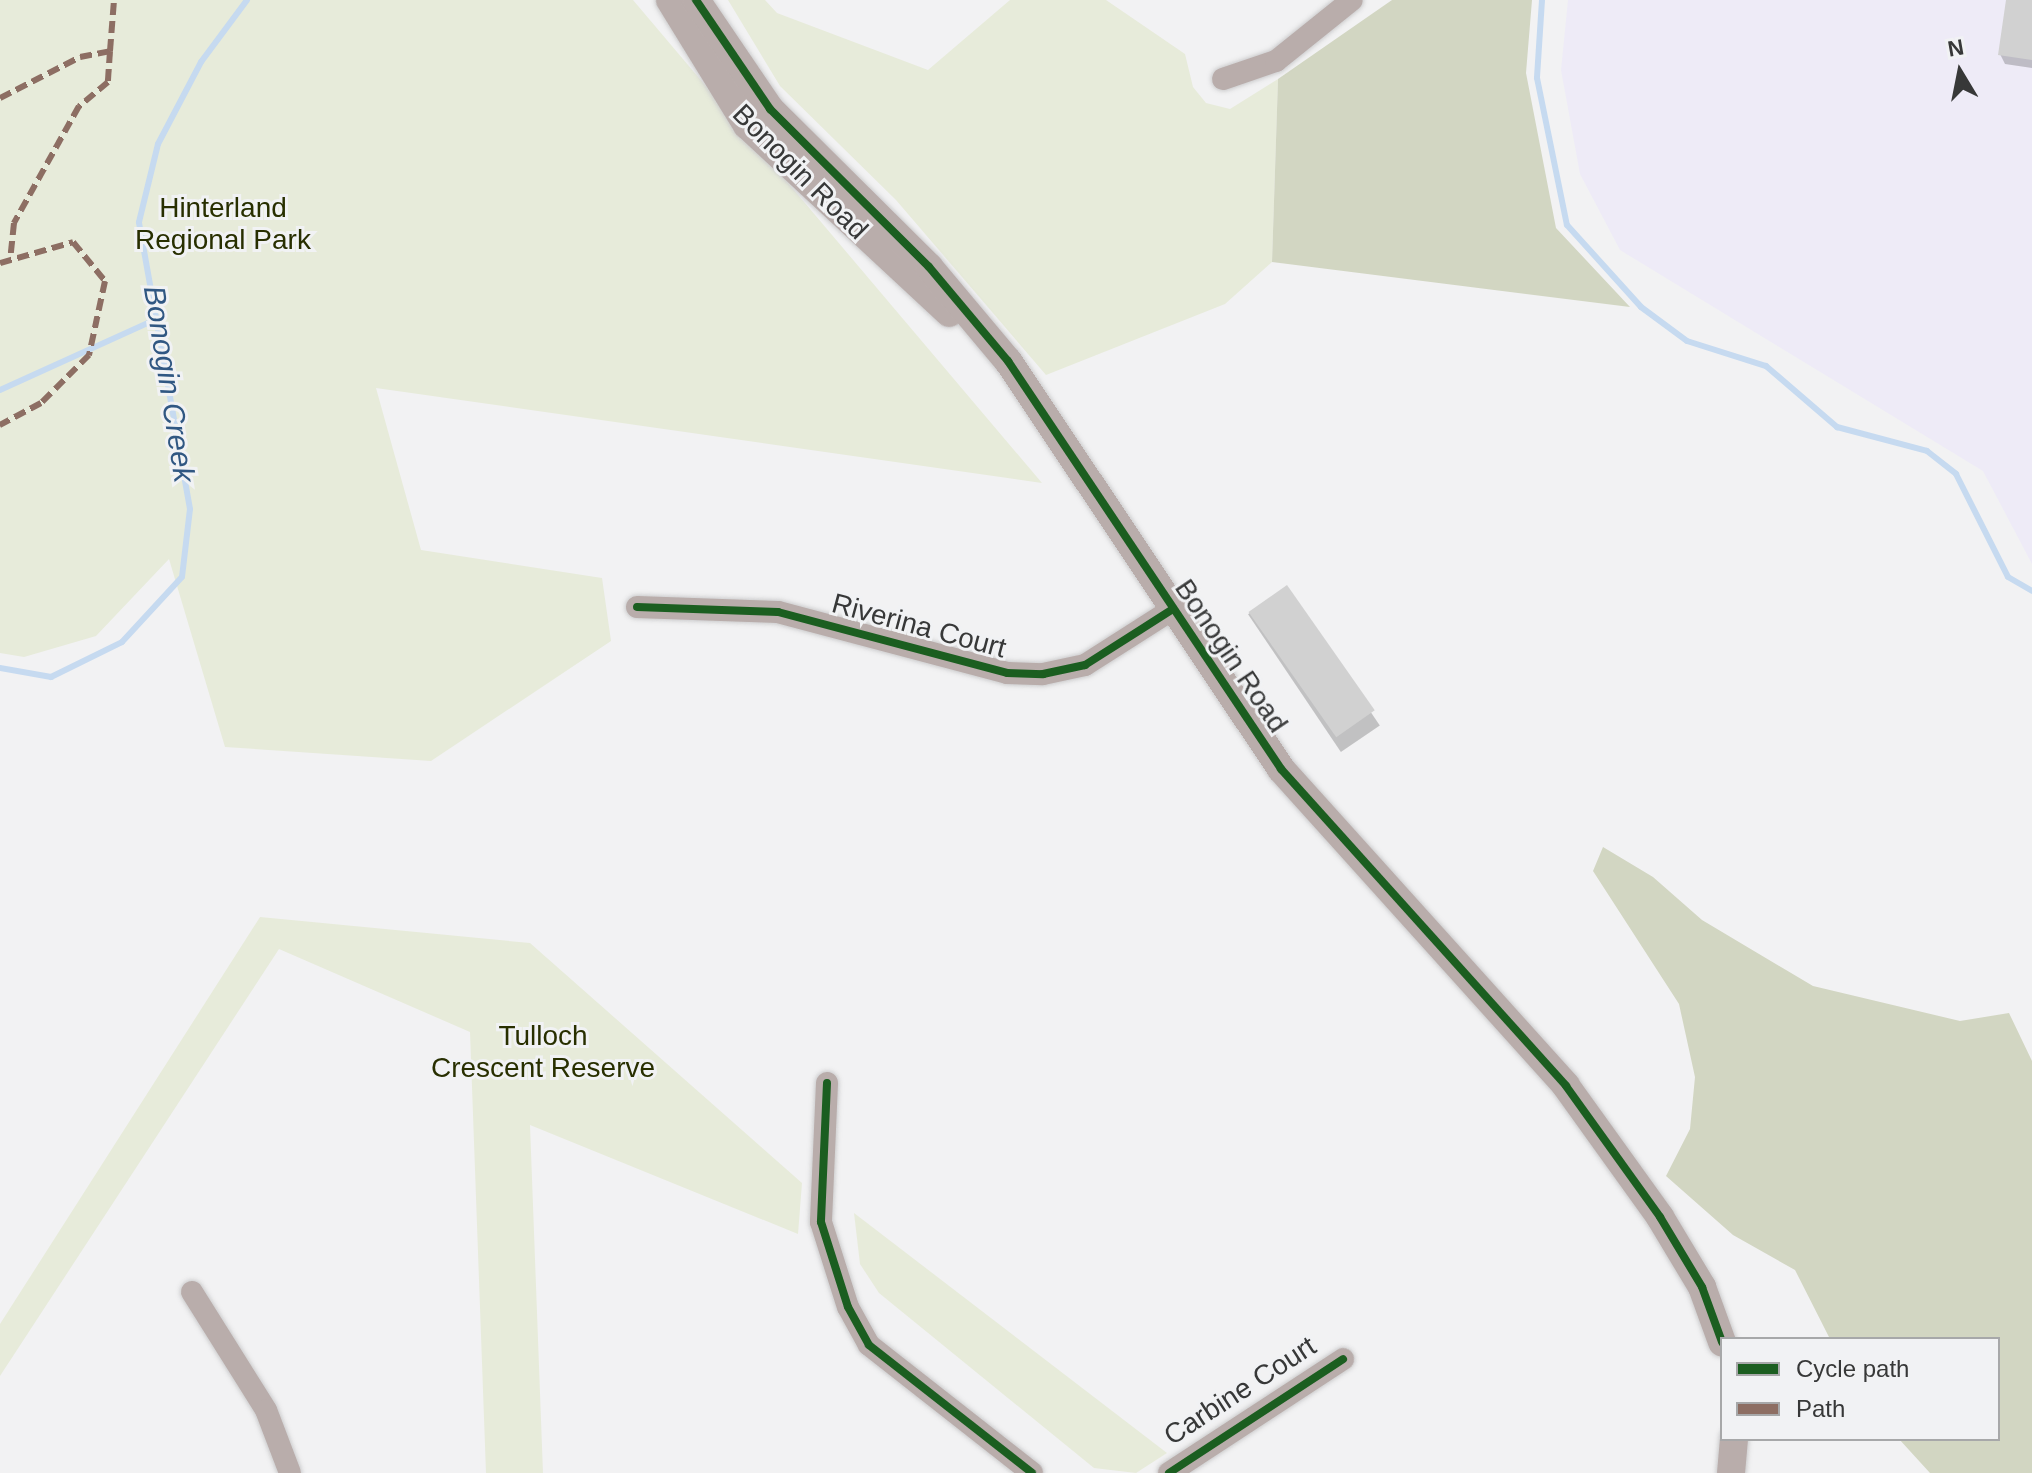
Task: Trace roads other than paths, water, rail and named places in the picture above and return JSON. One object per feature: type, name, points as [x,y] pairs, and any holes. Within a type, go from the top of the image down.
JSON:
[{"type":"street","name":"Bonogin Road","points":[[670,0],[747,125],[831,208],[939,304],[1024,392]]},
{"type":"street","name":"Bonogin Road","points":[[696,0],[738,71],[968,311],[1290,780],[1566,1086],[1667,1228],[1702,1287],[1720,1337]]},
{"type":"street","points":[[1223,79],[1276,61],[1352,0]]},
{"type":"street","points":[[738,71],[755,105],[835,189],[831,208]]},
{"type":"street","name":"Riverina Court","points":[[637,607],[778,612],[1007,673],[1043,674],[1085,665],[1173,609]]},
{"type":"street","points":[[827,1083],[821,1222],[848,1307],[869,1345],[1032,1473]]},
{"type":"street","points":[[192,1292],[266,1410],[290,1473]]},
{"type":"street","name":"Carbine Court","points":[[1169,1473],[1343,1359]]},
{"type":"street","points":[[1731,1473],[1734,1441]]},
{"type":"waterway","name":"Bonogin Creek","points":[[0,668],[51,677],[122,642],[182,577],[190,509],[139,222],[158,144],[201,62],[247,0]]},
{"type":"waterway","points":[[1542,0],[1537,78],[1567,225],[1641,307],[1687,341],[1766,366],[1837,427],[1927,451],[1956,474],[2008,577],[2032,591]]},
{"type":"waterway","points":[[0,390],[161,317]]},
{"type":"park label","name":"Hinterland Regional Park","points":[[223,224]]},
{"type":"park label","name":"Tulloch Crescent Reserve","points":[[543,1052]]}]
